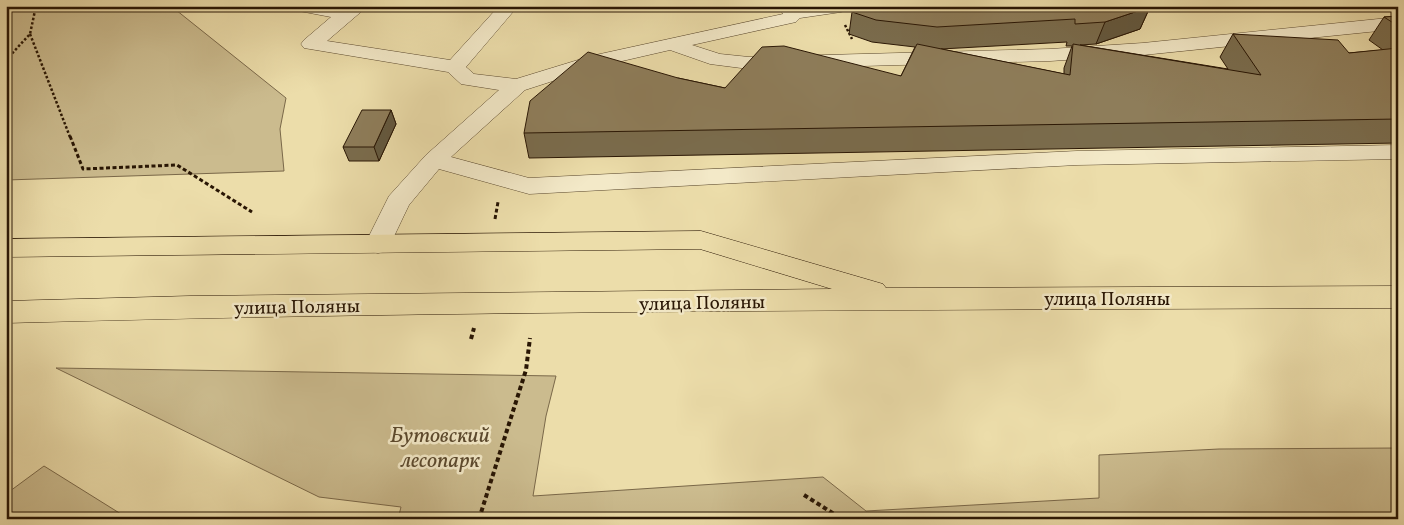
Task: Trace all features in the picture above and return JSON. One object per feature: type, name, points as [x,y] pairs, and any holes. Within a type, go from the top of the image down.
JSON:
[{"type":"main road","points":[[6,248],[701,240],[898,299]]},
{"type":"main road","name":"улица Поляны","points":[[6,312],[898,299],[1398,296]]},
{"type":"street","points":[[300,6],[351,10]]},
{"type":"street","points":[[455,67],[509,6]]},
{"type":"street","points":[[351,10],[311,44],[455,67],[468,80],[518,85],[590,62],[789,18],[791,10],[838,7]]},
{"type":"street","points":[[673,44],[684,50],[726,62],[749,63],[1050,55],[1143,49],[1398,23]]},
{"type":"street","points":[[378,244],[398,202],[434,160],[518,85]]},
{"type":"street","points":[[434,160],[529,186],[1077,158],[1398,152]]},
{"type":"path","points":[[6,60],[30,34],[36,6]]},
{"type":"path","points":[[838,7],[864,59]]},
{"type":"path","points":[[30,34],[83,169],[176,165],[252,212]]},
{"type":"path","points":[[490,242],[498,202]]},
{"type":"path","points":[[471,339],[478,304]]},
{"type":"path","points":[[479,519],[526,370],[530,338]]},
{"type":"path","points":[[804,495],[842,519]]},
{"type":"path","points":[[1012,519],[1028,517],[1031,519]]},
{"type":"green space","points":[[6,6],[171,6],[286,98],[280,129],[284,171],[6,180]]},
{"type":"green space","name":"Бутовский лесопарк","points":[[56,368],[556,376],[546,416],[533,496],[823,477],[866,511],[1099,498],[1099,455],[1219,449],[1398,448],[1398,519],[398,519],[401,507],[319,497]]},
{"type":"green space","points":[[44,466],[129,519],[6,519],[6,494]]},
{"type":"building","points":[[861,6],[1150,7],[1105,22],[1075,24],[1075,19],[937,27],[876,20],[852,12]]},
{"type":"building","points":[[1398,16],[1398,26],[1384,17]]},
{"type":"building","points":[[1233,34],[1338,40],[1349,53],[1398,48],[1398,119],[524,133],[530,101],[588,52],[678,78],[725,88],[762,47],[784,46],[901,76],[917,44],[1070,75],[1073,44],[1261,75]]},
{"type":"building","points":[[362,110],[391,110],[374,147],[343,147]]}]
